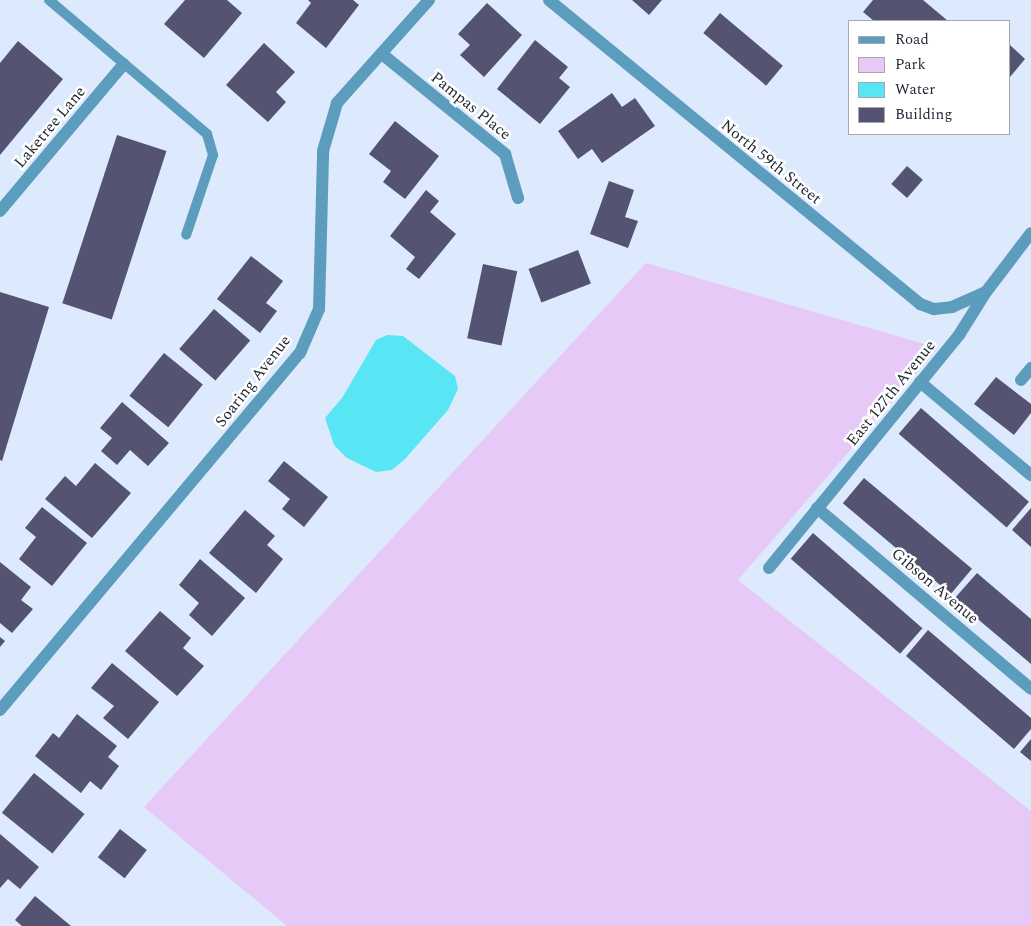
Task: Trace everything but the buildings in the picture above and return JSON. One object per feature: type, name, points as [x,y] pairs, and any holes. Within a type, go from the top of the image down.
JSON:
[{"type":"street","name":"Soaring Avenue","points":[[0,710],[300,353],[319,310],[324,151],[337,103],[428,0]]},
{"type":"street","name":"North 59th Street","points":[[548,0],[920,304],[934,309],[952,307],[986,292]]},
{"type":"street","name":"Pampas Place","points":[[382,54],[505,154],[518,198]]},
{"type":"street","name":"Laketree Lane","points":[[0,211],[124,64]]},
{"type":"street","name":"East 127th Avenue","points":[[768,568],[959,335],[986,292],[1031,233]]},
{"type":"street","points":[[1021,380],[1031,368]]},
{"type":"street","points":[[920,382],[1031,476]]},
{"type":"street","name":"Gibson Avenue","points":[[817,508],[1031,689]]},
{"type":"lane","points":[[49,0],[207,134],[212,145],[213,156],[186,235]]},
{"type":"green space","points":[[646,263],[938,348],[738,580],[1031,811],[1031,926],[287,926],[144,807]]},
{"type":"water","points":[[387,335],[403,336],[455,376],[458,389],[448,410],[405,459],[392,470],[376,472],[347,458],[334,445],[325,418],[342,398],[376,340]]}]
